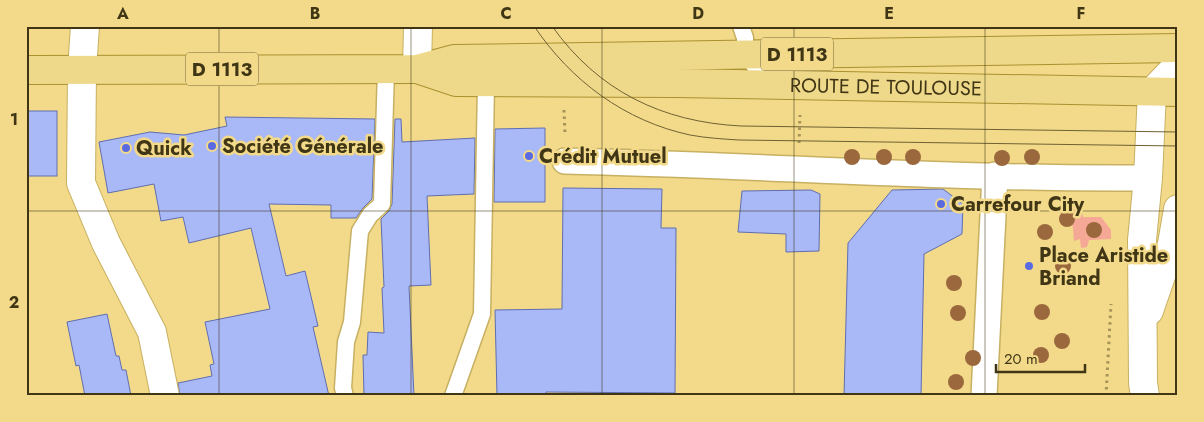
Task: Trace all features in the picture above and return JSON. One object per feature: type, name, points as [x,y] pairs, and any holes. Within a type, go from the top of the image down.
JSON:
[{"type":"main road","name":"ROUTE DE TOULOUSE","points":[[26,70],[417,69],[454,59],[1178,48]]},
{"type":"main road","name":"ROUTE DE TOULOUSE","points":[[417,69],[456,82],[675,83],[1165,92]]},
{"type":"street","points":[[84,26],[81,182],[106,243],[152,332],[165,396]]},
{"type":"street","points":[[417,69],[418,26]]},
{"type":"street","points":[[1145,396],[1143,383],[1142,240],[1148,178],[1165,92],[1178,65]]},
{"type":"street","points":[[565,160],[676,163],[798,170],[1136,178]]},
{"type":"street","points":[[984,396],[995,175]]},
{"type":"street","points":[[1143,331],[1172,244],[1178,209]]},
{"type":"lane","points":[[741,26],[745,55],[772,86]]},
{"type":"lane","points":[[345,396],[343,388],[346,342],[352,322],[360,231],[370,215],[382,204],[386,69]]},
{"type":"lane","points":[[453,396],[482,314],[486,82]]},
{"type":"path","points":[[798,170],[799,115],[808,115]]},
{"type":"shaded area","points":[[1080,204],[1083,217],[1101,217],[1111,230],[1111,239],[1089,240],[1087,247],[1081,248],[1080,239],[1074,241],[1071,206]]},
{"type":"building","points":[[26,111],[57,111],[57,176],[26,176]]},
{"type":"building","points":[[225,117],[375,119],[372,199],[356,218],[331,218],[331,205],[269,204],[286,276],[305,271],[318,326],[313,327],[329,396],[180,396],[178,383],[212,376],[210,365],[214,364],[205,322],[270,309],[251,228],[189,243],[183,217],[161,221],[154,184],[108,193],[99,142],[150,132],[184,135],[227,126]]},
{"type":"building","points":[[395,119],[401,119],[402,142],[475,138],[474,194],[427,196],[431,285],[409,286],[414,396],[364,396],[363,355],[367,355],[368,332],[384,333],[381,219],[389,211],[392,204]]},
{"type":"building","points":[[545,128],[545,202],[494,202],[495,129]]},
{"type":"building","points":[[563,188],[662,189],[661,228],[676,228],[675,393],[546,392],[546,396],[497,396],[495,310],[562,309]]},
{"type":"building","points":[[943,189],[963,204],[962,234],[924,254],[921,396],[844,396],[848,243],[892,190]]},
{"type":"building","points":[[811,190],[820,194],[819,251],[786,252],[786,234],[738,232],[742,191]]},
{"type":"building","points":[[107,314],[116,356],[119,356],[122,370],[126,370],[131,396],[85,396],[79,365],[76,366],[67,322]]},
{"type":"tram line","points":[[534,26],[565,64],[582,81],[602,96],[643,120],[666,129],[690,135],[739,140],[1178,146]]},
{"type":"tram line","points":[[552,26],[570,49],[590,68],[611,85],[634,99],[659,110],[685,118],[712,123],[741,126],[1178,132]]},
{"type":"place","name":"Société Générale","points":[[212,146]]},
{"type":"place","name":"Quick","points":[[126,148]]},
{"type":"place","name":"Crédit Mutuel","points":[[529,156]]},
{"type":"place","name":"Carrefour City","points":[[941,204]]},
{"type":"place","name":"Place Aristide Briand","points":[[1029,266]]}]
